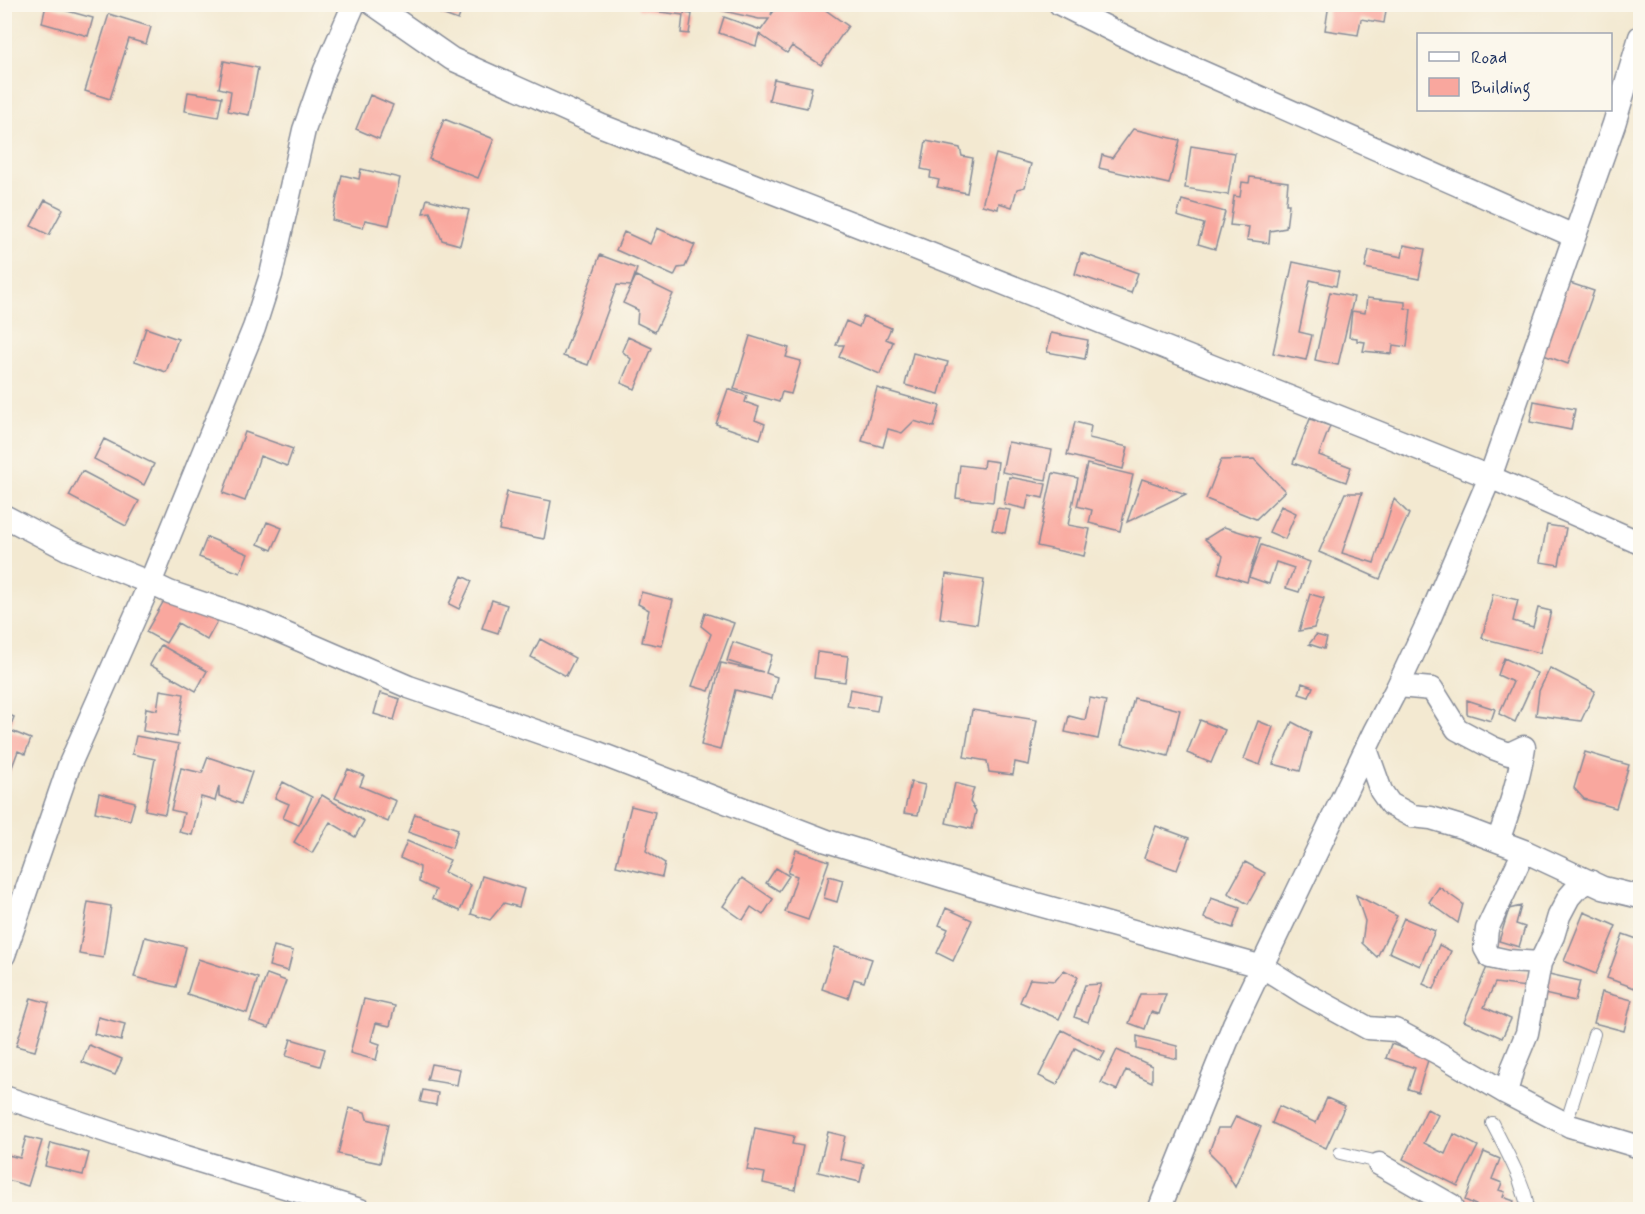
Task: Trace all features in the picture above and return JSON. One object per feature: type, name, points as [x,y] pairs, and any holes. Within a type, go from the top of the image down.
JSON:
[{"type":"street","points":[[4,955],[69,766],[150,583],[254,328],[272,275],[304,130],[325,70],[354,4]]},
{"type":"street","points":[[373,4],[452,59],[602,126],[1490,477],[1641,543]]},
{"type":"street","points":[[1060,4],[1152,50],[1575,236]]},
{"type":"street","points":[[1160,1209],[1234,1024],[1428,622],[1490,477],[1614,124],[1641,37]]},
{"type":"street","points":[[4,516],[67,549],[169,592],[263,624],[410,687],[592,751],[827,842],[1011,897],[1263,967],[1304,993],[1368,1028],[1395,1030],[1506,1094],[1566,1124],[1641,1147]]},
{"type":"street","points":[[1398,686],[1432,689],[1457,729],[1493,748],[1509,754],[1524,747],[1521,771],[1498,841]]},
{"type":"street","points":[[1366,749],[1381,791],[1390,804],[1412,816],[1431,818],[1461,826],[1524,851],[1604,888],[1641,897]]},
{"type":"street","points":[[1524,851],[1487,929],[1485,948],[1490,957],[1508,961],[1540,963]]},
{"type":"street","points":[[1506,1094],[1513,1067],[1527,1033],[1540,963],[1569,897],[1576,889],[1590,881]]},
{"type":"street","points":[[4,1098],[147,1145],[360,1209]]},
{"type":"street","points":[[1379,1164],[1451,1205]]},
{"type":"lane","points":[[1566,1124],[1594,1034]]},
{"type":"lane","points":[[1492,1123],[1519,1179]]},
{"type":"lane","points":[[1340,1153],[1379,1164]]},
{"type":"building","points":[[439,4],[464,4],[458,20],[436,12]]},
{"type":"building","points":[[638,4],[686,4],[684,13],[692,14],[689,34],[681,33],[683,15],[638,9]]},
{"type":"building","points":[[720,4],[774,4],[771,15],[779,4],[817,4],[848,26],[821,65],[792,46],[787,53],[759,34],[756,46],[719,33],[724,17],[761,30],[769,19],[719,10]]},
{"type":"building","points":[[1329,4],[1387,4],[1384,23],[1361,19],[1358,35],[1325,30]]},
{"type":"building","points":[[46,5],[93,18],[88,36],[42,23]]},
{"type":"building","points":[[109,14],[151,27],[146,44],[129,39],[110,99],[85,91]]},
{"type":"building","points":[[224,61],[258,68],[249,115],[228,111],[231,91],[219,88]]},
{"type":"building","points":[[774,79],[812,87],[807,108],[769,100]]},
{"type":"building","points":[[188,92],[222,97],[218,117],[185,111]]},
{"type":"building","points":[[370,95],[393,105],[379,139],[356,129]]},
{"type":"building","points":[[444,119],[494,139],[478,178],[429,159]]},
{"type":"building","points":[[1133,129],[1180,140],[1169,184],[1099,168],[1102,155],[1112,158]]},
{"type":"building","points":[[926,141],[960,148],[962,156],[973,158],[967,193],[937,187],[939,180],[930,178],[931,171],[921,169]]},
{"type":"building","points":[[1191,146],[1235,153],[1228,195],[1185,188]]},
{"type":"building","points":[[996,154],[1031,164],[1025,187],[1017,189],[1012,207],[999,203],[998,209],[982,205]]},
{"type":"building","points":[[361,169],[400,178],[389,225],[365,220],[363,228],[332,220],[342,175],[359,179]]},
{"type":"building","points":[[1250,177],[1288,182],[1286,204],[1289,204],[1286,228],[1270,231],[1269,243],[1247,240],[1249,227],[1230,225],[1234,196],[1240,197],[1242,182],[1249,183]]},
{"type":"building","points":[[427,199],[469,210],[460,245],[442,240],[430,212],[423,213]]},
{"type":"building","points":[[45,200],[63,209],[49,235],[31,226]]},
{"type":"building","points":[[1182,200],[1225,212],[1215,249],[1198,244],[1204,224],[1177,216]]},
{"type":"building","points":[[657,228],[695,245],[685,267],[678,268],[674,276],[616,250],[624,232],[650,244]]},
{"type":"building","points":[[1404,245],[1425,249],[1419,279],[1365,268],[1369,250],[1402,257]]},
{"type":"building","points":[[1081,253],[1138,273],[1131,293],[1075,274]]},
{"type":"building","points":[[600,255],[637,269],[631,286],[617,285],[588,365],[563,356]]},
{"type":"building","points":[[1293,262],[1339,272],[1336,286],[1310,280],[1299,332],[1312,335],[1306,360],[1273,353]]},
{"type":"building","points":[[636,276],[673,294],[655,332],[637,323],[638,310],[623,303]]},
{"type":"building","points":[[1567,282],[1594,291],[1568,364],[1541,354]]},
{"type":"building","points":[[1330,292],[1354,297],[1338,365],[1315,360]]},
{"type":"building","points":[[1367,298],[1405,302],[1405,308],[1411,309],[1407,347],[1393,345],[1392,354],[1363,351],[1365,342],[1349,337],[1352,311],[1365,313]]},
{"type":"building","points":[[863,316],[891,328],[886,339],[893,342],[880,374],[839,357],[844,345],[836,345],[846,321],[859,327]]},
{"type":"building","points":[[146,328],[178,339],[166,372],[135,361]]},
{"type":"building","points":[[1051,333],[1088,340],[1085,359],[1047,352]]},
{"type":"building","points":[[750,336],[789,348],[786,357],[801,361],[791,394],[782,392],[779,402],[734,389]]},
{"type":"building","points":[[628,337],[652,348],[635,389],[621,383],[631,359],[622,351]]},
{"type":"building","points":[[913,353],[948,362],[939,394],[905,385]]},
{"type":"building","points":[[877,388],[940,406],[934,427],[914,421],[902,433],[888,429],[883,447],[862,441]]},
{"type":"building","points":[[728,389],[747,396],[745,402],[759,407],[755,420],[765,424],[760,439],[716,424]]},
{"type":"building","points":[[1534,401],[1575,409],[1571,430],[1530,422]]},
{"type":"building","points":[[1310,419],[1330,426],[1319,455],[1351,467],[1346,482],[1293,463]]},
{"type":"building","points":[[1075,422],[1091,426],[1089,438],[1128,447],[1123,469],[1067,455]]},
{"type":"building","points":[[245,432],[293,449],[287,466],[260,456],[245,501],[223,493]]},
{"type":"building","points":[[104,439],[154,464],[144,485],[94,459]]},
{"type":"building","points":[[1008,442],[1052,450],[1046,480],[1002,472]]},
{"type":"building","points":[[1254,459],[1285,491],[1256,519],[1206,499],[1221,460]]},
{"type":"building","points":[[984,460],[998,462],[993,502],[956,498],[960,465],[983,468]]},
{"type":"building","points":[[1087,464],[1133,475],[1120,531],[1089,523],[1092,510],[1077,506]]},
{"type":"building","points":[[82,471],[139,501],[126,526],[69,496]]},
{"type":"building","points":[[1053,473],[1078,478],[1068,525],[1090,529],[1084,556],[1037,546]]},
{"type":"building","points":[[1009,477],[1046,484],[1043,498],[1029,495],[1026,509],[1004,504]]},
{"type":"building","points":[[1142,479],[1186,494],[1127,522]]},
{"type":"building","points":[[507,492],[551,501],[544,539],[499,530]]},
{"type":"building","points":[[1345,493],[1362,493],[1342,553],[1374,563],[1394,499],[1409,514],[1380,579],[1319,552]]},
{"type":"building","points":[[1281,506],[1296,513],[1285,539],[1269,532]]},
{"type":"building","points":[[997,508],[1010,510],[1005,533],[992,530]]},
{"type":"building","points":[[267,522],[282,528],[272,550],[258,544]]},
{"type":"building","points":[[1547,525],[1566,528],[1559,565],[1540,562]]},
{"type":"building","points":[[1224,527],[1260,538],[1247,582],[1218,573],[1223,556],[1205,539]]},
{"type":"building","points":[[207,537],[248,554],[240,573],[199,557]]},
{"type":"building","points":[[1261,545],[1310,562],[1299,592],[1286,588],[1294,568],[1276,562],[1269,584],[1249,577]]},
{"type":"building","points":[[946,574],[984,580],[977,624],[940,618]]},
{"type":"building","points":[[462,576],[472,581],[459,609],[449,604]]},
{"type":"building","points":[[169,592],[218,620],[207,640],[178,623],[166,643],[146,632]]},
{"type":"building","points":[[641,592],[673,600],[662,646],[642,642],[649,610],[638,604]]},
{"type":"building","points":[[1310,594],[1324,598],[1314,628],[1299,631]]},
{"type":"building","points":[[1493,594],[1518,600],[1513,621],[1533,627],[1538,608],[1551,611],[1540,653],[1482,638]]},
{"type":"building","points":[[492,600],[507,605],[498,633],[482,628]]},
{"type":"building","points":[[705,613],[734,623],[709,691],[692,686],[711,634],[701,626]]},
{"type":"building","points":[[1316,635],[1327,638],[1324,649],[1309,644]]},
{"type":"building","points":[[540,639],[575,658],[566,676],[531,657]]},
{"type":"building","points":[[733,642],[772,655],[766,673],[777,677],[772,699],[735,690],[720,750],[701,745],[721,663],[763,672],[727,661]]},
{"type":"building","points":[[161,645],[207,671],[196,691],[150,665]]},
{"type":"building","points":[[817,652],[848,656],[845,682],[814,678]]},
{"type":"building","points":[[1504,658],[1537,673],[1515,722],[1499,714],[1513,682],[1498,675]]},
{"type":"building","points":[[1550,668],[1595,691],[1581,721],[1536,715],[1539,691]]},
{"type":"building","points":[[1302,683],[1313,687],[1309,697],[1299,694]]},
{"type":"building","points":[[850,689],[880,695],[877,711],[847,706]]},
{"type":"building","points":[[160,690],[184,694],[177,737],[143,731],[146,708],[157,710]]},
{"type":"building","points":[[380,693],[400,699],[394,720],[374,714]]},
{"type":"building","points":[[1090,698],[1106,701],[1098,739],[1065,732],[1069,716],[1085,720]]},
{"type":"building","points":[[1134,698],[1180,710],[1168,756],[1122,744]]},
{"type":"building","points":[[1467,700],[1495,709],[1491,721],[1467,714]]},
{"type":"building","points":[[972,710],[1037,720],[1029,765],[1015,762],[1013,775],[989,772],[987,761],[964,757]]},
{"type":"building","points":[[4,713],[14,717],[9,730],[31,739],[25,754],[18,751],[5,786]]},
{"type":"building","points":[[1200,720],[1225,730],[1211,763],[1187,753]]},
{"type":"building","points":[[1258,721],[1273,727],[1260,765],[1244,759]]},
{"type":"building","points":[[1292,722],[1311,732],[1300,771],[1273,764]]},
{"type":"building","points":[[136,736],[179,744],[165,814],[145,810],[155,759],[132,754]]},
{"type":"building","points":[[1585,752],[1629,765],[1616,808],[1584,799],[1574,788]]},
{"type":"building","points":[[208,757],[252,772],[241,804],[219,796],[219,786],[215,801],[201,797],[192,835],[179,832],[184,813],[171,810],[181,768],[202,773]]},
{"type":"building","points":[[348,769],[364,776],[360,786],[396,801],[388,822],[335,798]]},
{"type":"building","points":[[283,782],[312,797],[299,825],[283,818],[289,804],[275,798]]},
{"type":"building","points":[[911,782],[925,785],[918,815],[904,813]]},
{"type":"building","points":[[955,783],[974,788],[970,802],[976,811],[972,829],[946,823]]},
{"type":"building","points":[[99,793],[135,802],[130,820],[95,812]]},
{"type":"building","points":[[322,795],[364,821],[355,837],[330,822],[312,853],[294,842]]},
{"type":"building","points":[[631,806],[655,812],[646,851],[665,863],[662,877],[616,866]]},
{"type":"building","points":[[415,814],[458,829],[452,848],[408,832]]},
{"type":"building","points":[[1156,826],[1189,838],[1177,870],[1144,858]]},
{"type":"building","points":[[407,841],[450,860],[444,872],[471,885],[460,911],[432,899],[436,890],[419,882],[420,867],[400,858]]},
{"type":"building","points":[[796,850],[829,861],[808,920],[785,912],[797,876],[788,873]]},
{"type":"building","points":[[1245,862],[1265,873],[1248,904],[1228,893]]},
{"type":"building","points":[[776,868],[789,876],[779,891],[766,883]]},
{"type":"building","points":[[482,876],[524,889],[519,907],[504,903],[490,920],[471,914]]},
{"type":"building","points":[[829,876],[843,880],[837,902],[824,898]]},
{"type":"building","points":[[742,878],[773,899],[763,915],[751,907],[743,920],[723,906]]},
{"type":"building","points":[[1439,887],[1463,904],[1458,923],[1429,902]]},
{"type":"building","points":[[1356,895],[1397,916],[1377,957],[1362,943],[1365,921]]},
{"type":"building","points":[[1211,898],[1240,908],[1233,928],[1204,918]]},
{"type":"building","points":[[88,902],[111,906],[103,958],[79,954]]},
{"type":"building","points":[[1521,906],[1516,924],[1525,927],[1519,947],[1499,941],[1509,909]]},
{"type":"building","points":[[946,908],[972,920],[953,961],[937,953],[948,929],[939,925]]},
{"type":"building","points":[[1584,912],[1616,926],[1596,974],[1564,961]]},
{"type":"building","points":[[1404,918],[1435,931],[1420,966],[1389,952]]},
{"type":"building","points":[[1623,934],[1640,940],[1640,990],[1607,978]]},
{"type":"building","points":[[145,937],[186,947],[176,987],[134,977]]},
{"type":"building","points":[[1439,945],[1451,951],[1434,989],[1423,984]]},
{"type":"building","points":[[274,946],[293,951],[288,971],[269,966]]},
{"type":"building","points":[[835,947],[872,959],[864,982],[854,979],[848,998],[822,989]]},
{"type":"building","points":[[198,959],[258,978],[247,1013],[187,994]]},
{"type":"building","points":[[1487,967],[1528,972],[1526,987],[1495,983],[1484,1007],[1511,1019],[1502,1038],[1464,1021]]},
{"type":"building","points":[[1064,970],[1078,977],[1059,1019],[1020,1002],[1030,979],[1055,981]]},
{"type":"building","points":[[267,974],[286,981],[269,1028],[250,1021]]},
{"type":"building","points":[[1549,974],[1580,981],[1575,1001],[1544,994]]},
{"type":"building","points":[[1101,984],[1088,1022],[1074,1017],[1085,985]]},
{"type":"building","points":[[1602,992],[1632,1000],[1624,1031],[1594,1023]]},
{"type":"building","points":[[1140,994],[1166,994],[1159,1014],[1151,1012],[1145,1029],[1129,1023]]},
{"type":"building","points":[[31,998],[49,1003],[35,1051],[16,1046]]},
{"type":"building","points":[[364,999],[395,1006],[390,1026],[376,1023],[371,1041],[380,1044],[376,1060],[350,1053]]},
{"type":"building","points":[[98,1017],[125,1024],[121,1041],[94,1034]]},
{"type":"building","points":[[1062,1030],[1105,1052],[1100,1061],[1075,1048],[1057,1085],[1039,1076]]},
{"type":"building","points":[[1137,1036],[1177,1046],[1177,1059],[1137,1049]]},
{"type":"building","points":[[291,1039],[325,1049],[320,1066],[286,1056]]},
{"type":"building","points":[[1391,1044],[1429,1057],[1418,1092],[1408,1089],[1415,1068],[1386,1058]]},
{"type":"building","points":[[89,1045],[122,1059],[115,1075],[82,1062]]},
{"type":"building","points":[[1117,1050],[1152,1066],[1152,1082],[1126,1070],[1117,1090],[1101,1083]]},
{"type":"building","points":[[431,1064],[460,1069],[457,1085],[427,1080]]},
{"type":"building","points":[[423,1090],[438,1093],[436,1105],[420,1102]]},
{"type":"building","points":[[1327,1098],[1345,1106],[1326,1148],[1272,1123],[1279,1106],[1316,1123]]},
{"type":"building","points":[[349,1108],[365,1112],[367,1119],[388,1124],[380,1163],[338,1154]]},
{"type":"building","points":[[1427,1109],[1438,1115],[1424,1143],[1445,1154],[1454,1134],[1478,1146],[1458,1186],[1403,1159]]},
{"type":"building","points":[[1236,1116],[1261,1127],[1235,1187],[1222,1165],[1209,1152],[1218,1128],[1230,1128]]},
{"type":"building","points":[[755,1128],[794,1136],[792,1144],[803,1146],[795,1190],[763,1183],[765,1173],[747,1170]]},
{"type":"building","points":[[828,1132],[845,1136],[840,1159],[864,1164],[860,1182],[818,1172]]},
{"type":"building","points":[[26,1137],[42,1141],[28,1186],[4,1179],[4,1154],[20,1158]]},
{"type":"building","points":[[51,1143],[89,1153],[83,1175],[45,1166]]},
{"type":"building","points":[[1484,1152],[1500,1159],[1492,1179],[1502,1183],[1499,1190],[1505,1192],[1503,1197],[1514,1201],[1511,1210],[1486,1210],[1465,1200]]}]
